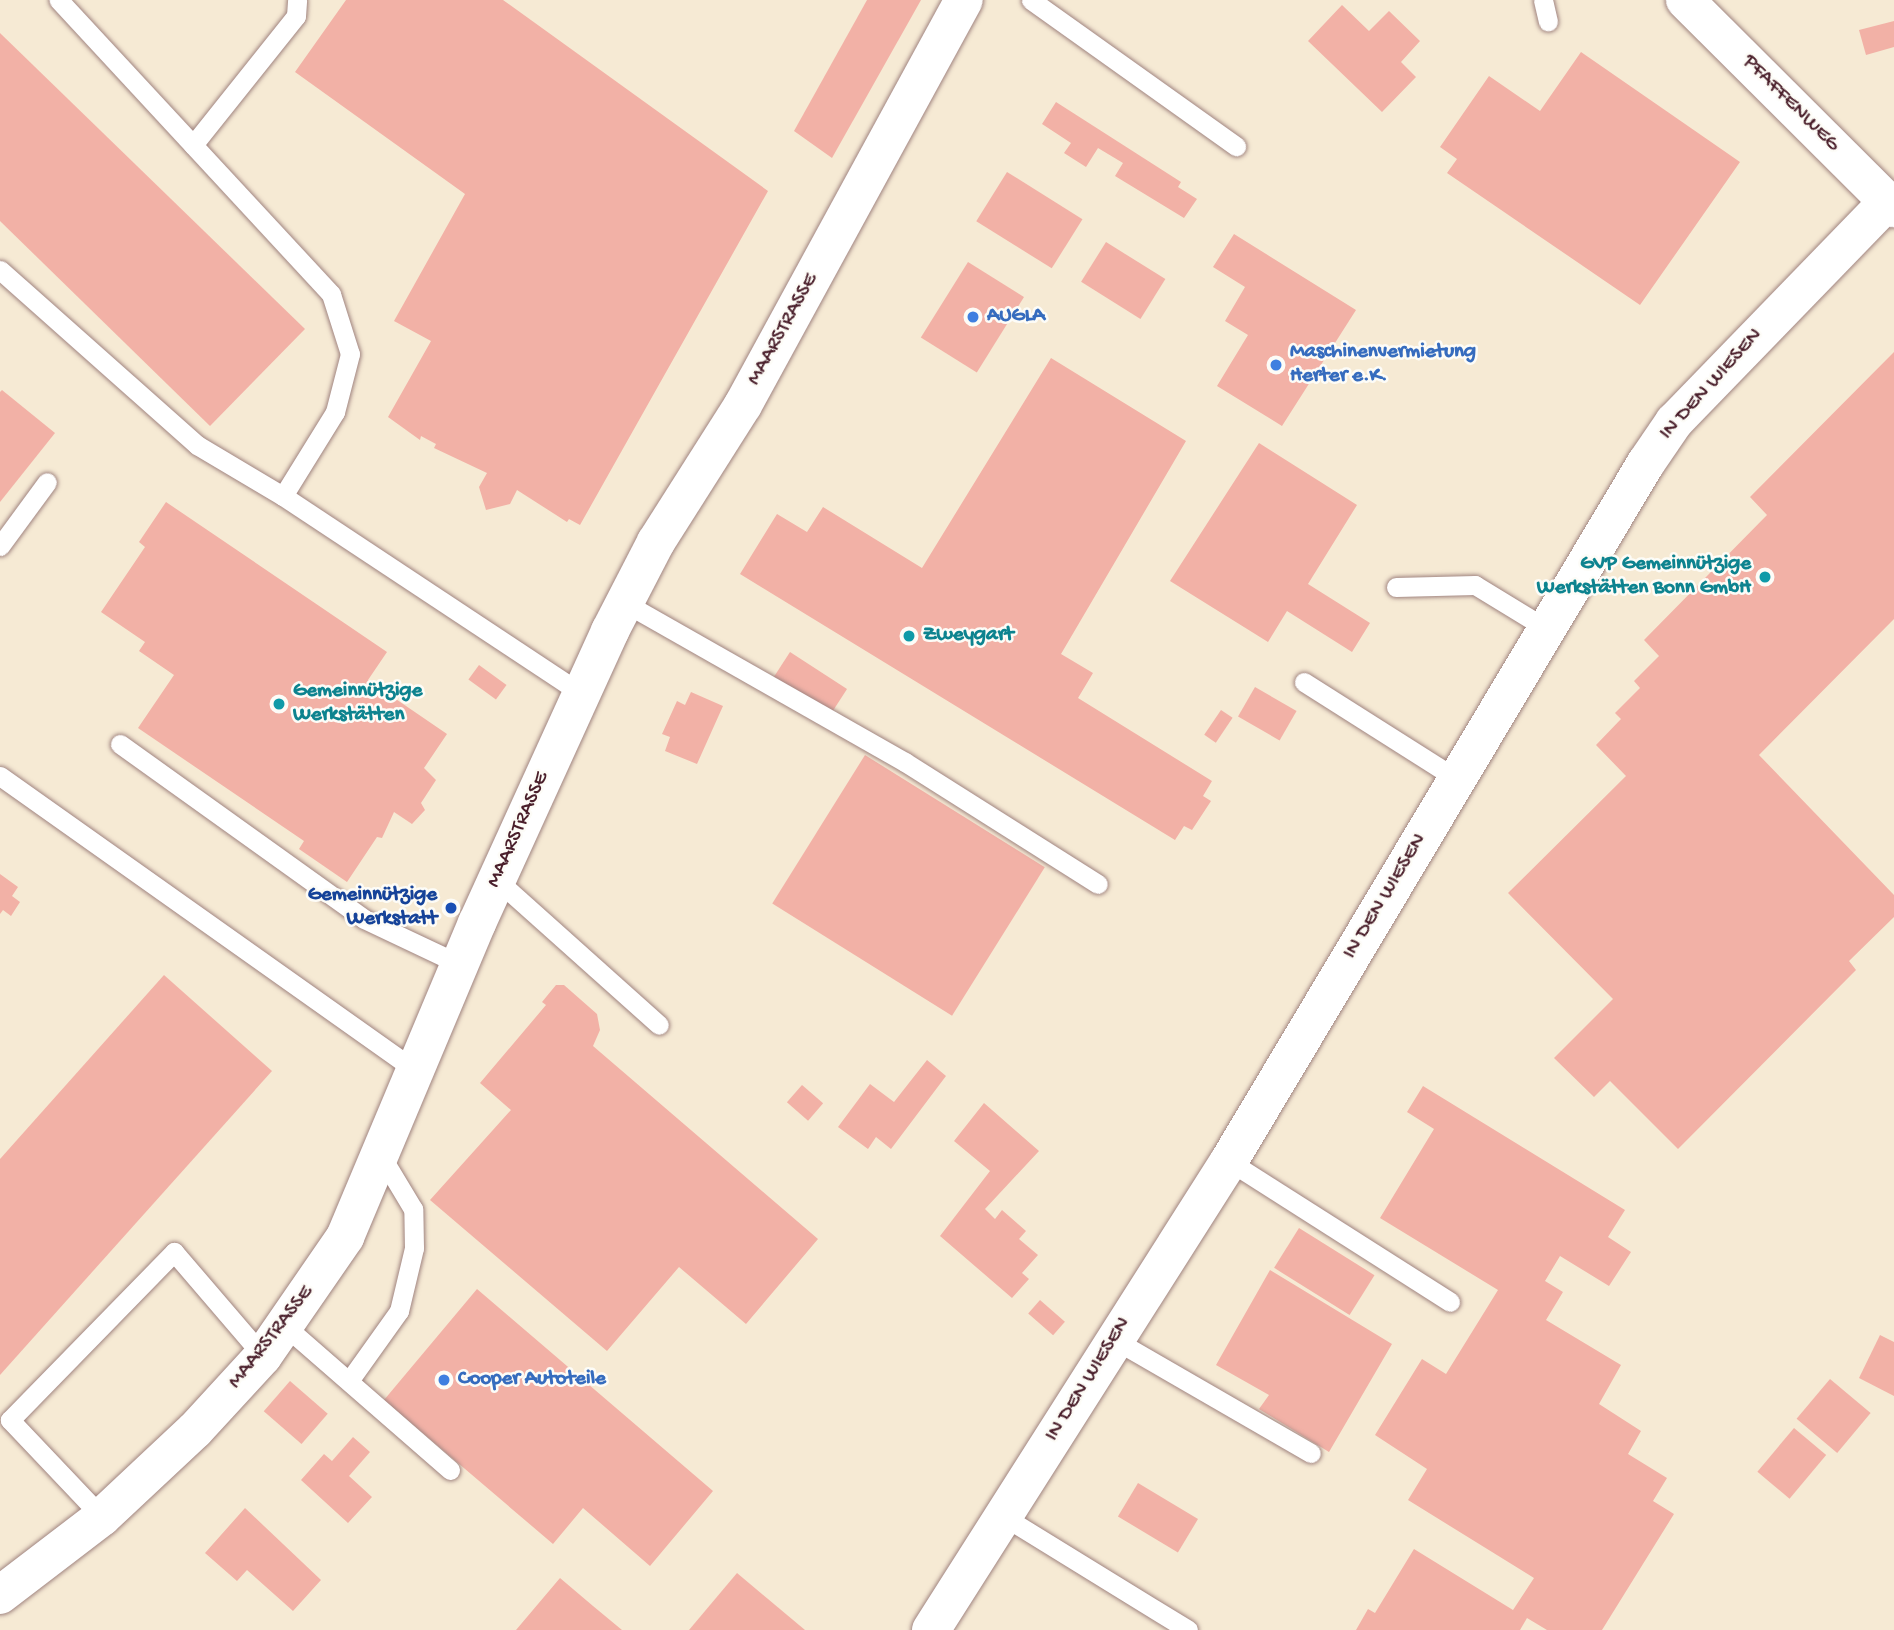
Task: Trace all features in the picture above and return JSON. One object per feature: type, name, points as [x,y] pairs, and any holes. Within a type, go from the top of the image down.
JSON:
[{"type":"street","name":"MAARSTRASSE","points":[[0,1595],[102,1517],[195,1430],[274,1341],[345,1237],[496,880],[625,603],[656,542],[743,405],[964,0]]},
{"type":"street","name":"PFAFFENWEG","points":[[1685,0],[1891,205]]},
{"type":"street","name":"IN DEN WIESEN","points":[[931,1630],[1229,1161],[1674,422],[1891,205]]},
{"type":"lane","points":[[59,0],[331,295],[350,354],[335,412],[283,496]]},
{"type":"lane","points":[[193,145],[296,16],[297,0]]},
{"type":"lane","points":[[1031,0],[1236,146]]},
{"type":"lane","points":[[1543,0],[1548,21]]},
{"type":"lane","points":[[0,270],[197,444],[283,496],[582,694]]},
{"type":"lane","points":[[0,546],[47,482]]},
{"type":"lane","points":[[1396,587],[1475,585],[1547,629]]},
{"type":"lane","points":[[625,603],[905,762],[1098,884]]},
{"type":"lane","points":[[1304,682],[1457,779]]},
{"type":"lane","points":[[120,744],[365,919],[459,964]]},
{"type":"lane","points":[[0,776],[415,1070]]},
{"type":"lane","points":[[496,880],[659,1024]]},
{"type":"lane","points":[[348,1381],[399,1311],[414,1248],[413,1209],[380,1154]]},
{"type":"lane","points":[[1229,1161],[1450,1303]]},
{"type":"lane","points":[[102,1517],[10,1420],[174,1252],[274,1341],[348,1381],[450,1470]]},
{"type":"lane","points":[[1115,1339],[1311,1453]]},
{"type":"lane","points":[[1003,1516],[1188,1630]]},
{"type":"building","points":[[346,0],[503,0],[768,191],[580,525],[569,519],[567,522],[517,490],[510,504],[486,510],[479,487],[487,473],[434,448],[436,444],[421,436],[420,440],[388,417],[431,341],[394,321],[465,194],[295,72]]},
{"type":"building","points":[[867,0],[921,0],[832,158],[794,131]]},
{"type":"building","points":[[1342,5],[1369,31],[1389,11],[1420,41],[1401,62],[1416,77],[1382,112],[1308,41]]},
{"type":"building","points":[[1894,21],[1894,47],[1866,55],[1859,30]]},
{"type":"building","points":[[0,33],[305,329],[210,426],[0,221]]},
{"type":"building","points":[[1581,52],[1740,162],[1640,305],[1447,173],[1457,159],[1440,147],[1489,76],[1540,111]]},
{"type":"building","points":[[1056,102],[1181,182],[1178,187],[1197,199],[1184,218],[1115,176],[1123,163],[1098,148],[1086,167],[1064,153],[1071,143],[1042,124]]},
{"type":"building","points":[[1007,172],[1082,219],[1052,268],[976,221]]},
{"type":"building","points":[[1234,234],[1356,310],[1282,426],[1217,386],[1248,335],[1225,321],[1245,287],[1213,267]]},
{"type":"building","points":[[1106,242],[1165,279],[1140,319],[1081,282]]},
{"type":"building","name":"AUGLA","points":[[968,262],[1024,297],[977,372],[921,337]]},
{"type":"building","points":[[1894,352],[1894,619],[1759,755],[1894,895],[1894,917],[1849,961],[1856,970],[1678,1149],[1610,1081],[1594,1097],[1554,1058],[1613,999],[1508,893],[1626,776],[1596,745],[1621,719],[1615,713],[1640,688],[1634,681],[1659,656],[1644,640],[1767,515],[1750,497]]},
{"type":"building","points":[[1051,358],[1186,441],[1061,654],[1093,673],[1078,698],[1212,781],[1203,796],[1211,801],[1192,830],[1184,826],[1175,840],[740,574],[777,514],[807,532],[823,507],[922,568]]},
{"type":"building","points":[[2,390],[55,433],[0,502],[0,392]]},
{"type":"building","points":[[1259,443],[1357,505],[1308,584],[1370,623],[1352,652],[1287,611],[1268,642],[1170,581]]},
{"type":"building","name":"Gemeinnützige Werkstätten","points":[[166,502],[387,652],[368,680],[447,734],[424,768],[436,780],[421,803],[425,810],[412,824],[394,812],[382,838],[377,837],[347,882],[299,849],[304,841],[138,728],[174,675],[139,651],[145,642],[101,612],[145,547],[139,542]]},
{"type":"building","points":[[790,652],[847,689],[831,714],[774,677]]},
{"type":"building","points":[[479,665],[507,685],[496,700],[468,680]]},
{"type":"building","points":[[1255,687],[1297,711],[1280,740],[1238,716]]},
{"type":"building","points":[[691,692],[723,706],[697,764],[665,751],[670,737],[662,734],[677,701],[685,705]]},
{"type":"building","points":[[1221,710],[1233,718],[1216,743],[1204,735]]},
{"type":"building","points":[[865,755],[1045,867],[952,1016],[772,903]]},
{"type":"building","points":[[0,874],[18,887],[12,896],[20,902],[11,916],[3,910],[0,914]]},
{"type":"building","points":[[164,975],[272,1071],[0,1375],[0,1159]]},
{"type":"building","points":[[556,985],[564,985],[597,1014],[600,1030],[593,1046],[818,1239],[746,1324],[679,1267],[607,1351],[430,1200],[511,1110],[480,1083],[546,1005],[542,1002]]},
{"type":"building","points":[[927,1060],[946,1076],[891,1149],[876,1137],[868,1149],[838,1127],[870,1084],[894,1102]]},
{"type":"building","points":[[802,1085],[823,1103],[808,1121],[787,1102]]},
{"type":"building","points":[[1423,1086],[1625,1210],[1608,1237],[1631,1252],[1609,1286],[1560,1256],[1545,1281],[1563,1292],[1546,1320],[1621,1365],[1599,1404],[1641,1431],[1628,1454],[1667,1478],[1653,1501],[1674,1514],[1602,1630],[1547,1630],[1527,1618],[1520,1630],[1356,1630],[1368,1609],[1375,1613],[1414,1549],[1513,1610],[1534,1578],[1408,1500],[1427,1469],[1375,1435],[1422,1359],[1446,1374],[1498,1290],[1380,1218],[1434,1129],[1407,1112]]},
{"type":"building","points":[[984,1103],[1039,1151],[985,1209],[995,1219],[1002,1210],[1026,1231],[1019,1239],[1038,1255],[1022,1273],[1029,1279],[1012,1298],[940,1236],[990,1171],[954,1141]]},
{"type":"building","points":[[1299,1228],[1374,1275],[1350,1315],[1274,1268]]},
{"type":"building","points":[[1270,1270],[1392,1344],[1329,1452],[1259,1409],[1269,1395],[1216,1365]]},
{"type":"building","points":[[477,1289],[713,1491],[650,1566],[583,1508],[553,1544],[384,1400]]},
{"type":"building","points":[[1040,1300],[1065,1322],[1053,1335],[1028,1314]]},
{"type":"building","points":[[1880,1335],[1894,1342],[1894,1396],[1859,1378]]},
{"type":"building","points":[[1830,1379],[1871,1413],[1837,1453],[1797,1419]]},
{"type":"building","points":[[290,1381],[328,1414],[301,1444],[264,1411]]},
{"type":"building","points":[[1794,1428],[1826,1455],[1790,1499],[1757,1472]]},
{"type":"building","points":[[353,1437],[370,1452],[349,1476],[372,1497],[348,1523],[301,1480],[324,1454],[332,1461]]},
{"type":"building","points":[[1138,1483],[1198,1519],[1178,1552],[1118,1516]]},
{"type":"building","points":[[245,1508],[321,1580],[293,1611],[247,1570],[237,1581],[205,1553]]},
{"type":"building","points":[[737,1573],[805,1630],[689,1630]]},
{"type":"building","points":[[560,1578],[593,1606],[622,1630],[516,1630]]},
{"type":"place","name":"AUGLA","points":[[973,317]]},
{"type":"place","name":"Maschinenvermietung Herter e.K.","points":[[1276,365]]},
{"type":"place","name":"GVP Gemeinnützige Werkstätten Bonn GmbH","points":[[1765,577]]},
{"type":"place","name":"Zweygart","points":[[909,636]]},
{"type":"place","name":"Gemeinnützige Werkstätten","points":[[279,704]]},
{"type":"place","name":"Gemeinnützige Werkstatt","points":[[451,908]]},
{"type":"place","name":"Cooper Autoteile","points":[[444,1380]]}]
